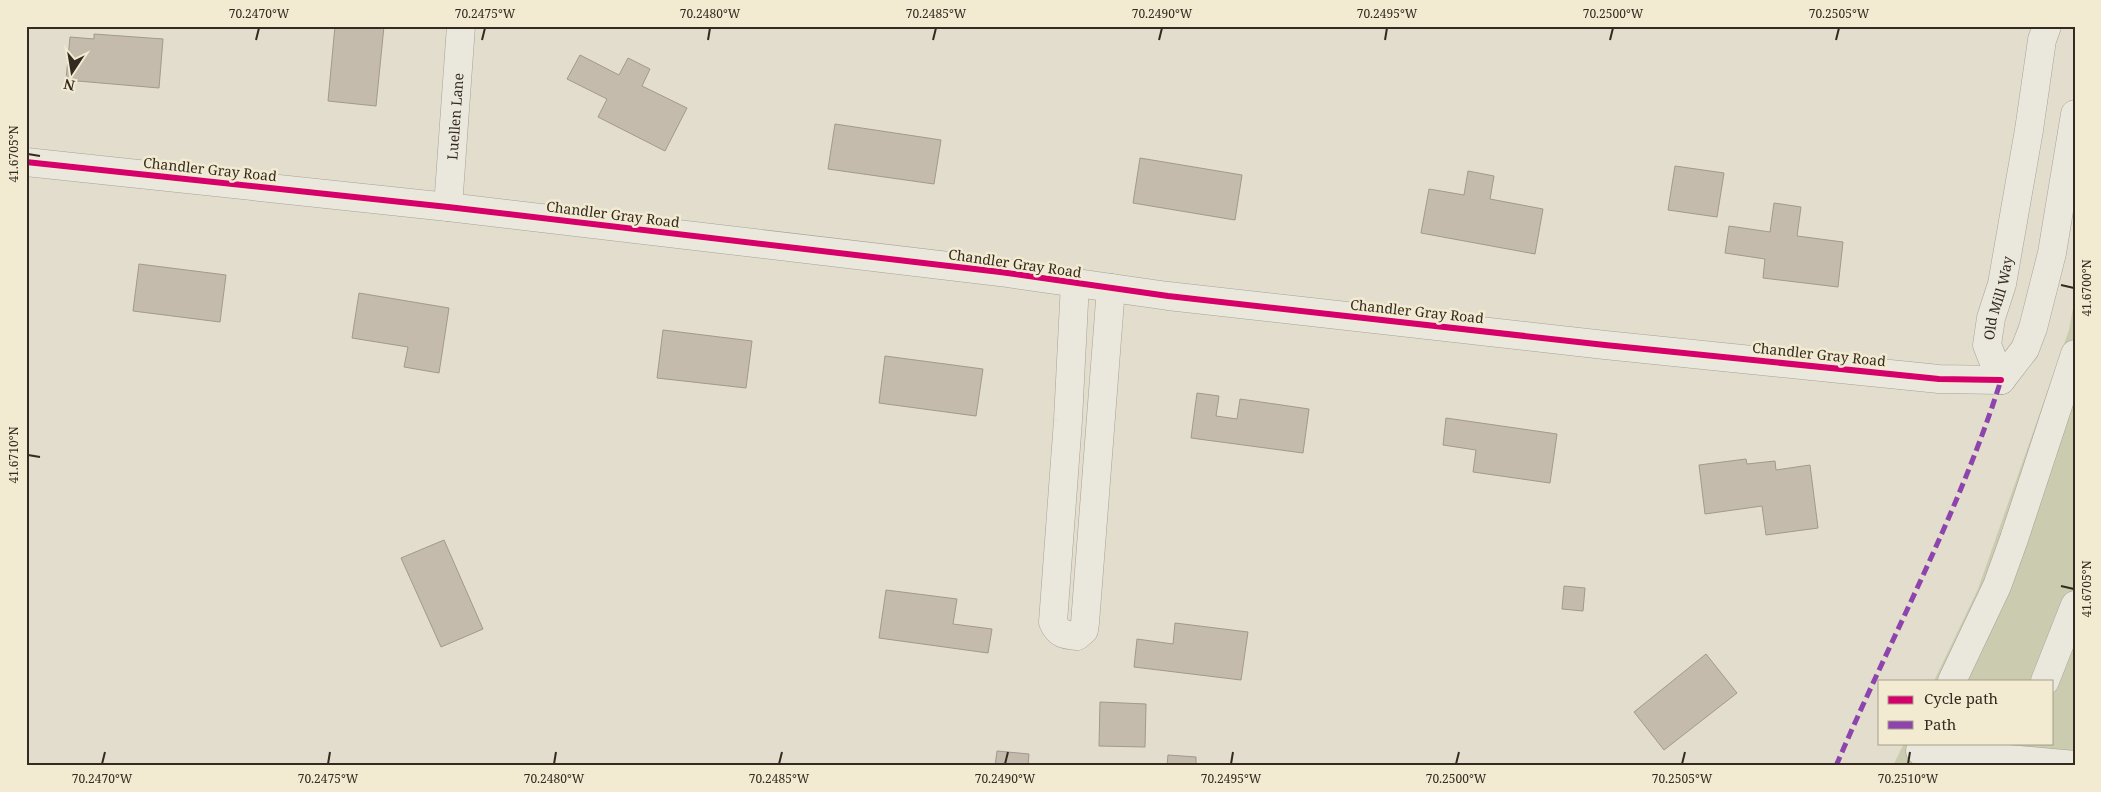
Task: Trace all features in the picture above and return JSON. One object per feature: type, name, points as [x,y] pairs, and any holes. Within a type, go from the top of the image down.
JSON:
[{"type":"street","name":"Luellen Lane","points":[[448,207],[461,26]]},
{"type":"street","name":"Old Mill Way","points":[[2001,380],[1987,345],[1991,318],[2002,284],[2030,130],[2042,40],[2047,26]]},
{"type":"street","points":[[2001,380],[2025,350],[2032,328],[2052,253],[2075,114]]},
{"type":"street","name":"Chandler Gray Road","points":[[26,162],[448,207],[990,271],[1111,288],[1545,338],[1939,379],[2001,380]]},
{"type":"street","points":[[1075,283],[1068,420],[1053,622],[1056,629],[1062,634],[1077,636],[1084,630],[1085,623],[1111,288]]},
{"type":"street","points":[[1952,680],[1996,586],[2011,547],[2075,354]]},
{"type":"street","points":[[2045,680],[2075,605]]},
{"type":"street","points":[[1923,744],[1920,751],[2018,751],[2075,765]]},
{"type":"green space","points":[[2075,298],[2075,766],[1893,766],[1904,744],[2054,744],[2054,680],[1934,680],[1978,589],[2069,330]]},
{"type":"building","points":[[335,26],[384,26],[376,106],[328,101]]},
{"type":"building","points":[[94,34],[163,39],[159,88],[66,80],[70,37],[94,39]]},
{"type":"building","points":[[580,55],[619,75],[628,58],[650,69],[642,86],[687,108],[665,151],[598,117],[607,99],[567,79]]},
{"type":"building","points":[[835,124],[941,140],[934,184],[828,169]]},
{"type":"building","points":[[1140,158],[1242,175],[1235,220],[1133,203]]},
{"type":"building","points":[[1675,166],[1724,173],[1717,217],[1668,210]]},
{"type":"building","points":[[1468,171],[1494,176],[1490,199],[1543,209],[1535,254],[1421,233],[1429,189],[1464,195]]},
{"type":"building","points":[[1774,203],[1801,207],[1797,236],[1843,242],[1838,287],[1763,278],[1765,259],[1725,253],[1729,226],[1770,232]]},
{"type":"building","points":[[139,264],[226,275],[220,322],[133,311]]},
{"type":"building","points":[[359,293],[449,308],[439,373],[404,367],[408,347],[352,338]]},
{"type":"building","points":[[663,330],[752,341],[746,388],[657,378]]},
{"type":"building","points":[[885,356],[983,369],[976,416],[879,403]]},
{"type":"building","points":[[1197,393],[1219,396],[1216,416],[1237,419],[1240,399],[1309,409],[1303,453],[1191,438]]},
{"type":"building","points":[[1446,418],[1557,434],[1550,483],[1473,472],[1476,450],[1443,445]]},
{"type":"building","points":[[1746,459],[1747,464],[1775,461],[1776,470],[1810,465],[1818,528],[1766,535],[1762,506],[1705,514],[1699,465]]},
{"type":"building","points":[[444,540],[483,629],[441,647],[401,558]]},
{"type":"building","points":[[1564,586],[1585,588],[1583,611],[1562,609]]},
{"type":"building","points":[[886,590],[957,599],[953,624],[992,629],[988,653],[879,638]]},
{"type":"building","points":[[1175,623],[1248,632],[1241,680],[1134,667],[1137,639],[1173,644]]},
{"type":"building","points":[[1706,654],[1737,693],[1664,750],[1634,712]]},
{"type":"building","points":[[1100,702],[1146,704],[1145,747],[1099,746]]},
{"type":"building","points":[[997,751],[1029,754],[1028,766],[995,766]]},
{"type":"building","points":[[1168,755],[1196,757],[1196,766],[1167,766]]},
{"type":"marked path","points":[[1836,766],[1945,527],[1984,429],[2001,380]]},
{"type":"cycle path","points":[[26,162],[448,207],[1000,272],[1168,296],[1605,345],[1939,379],[2001,380]]}]
